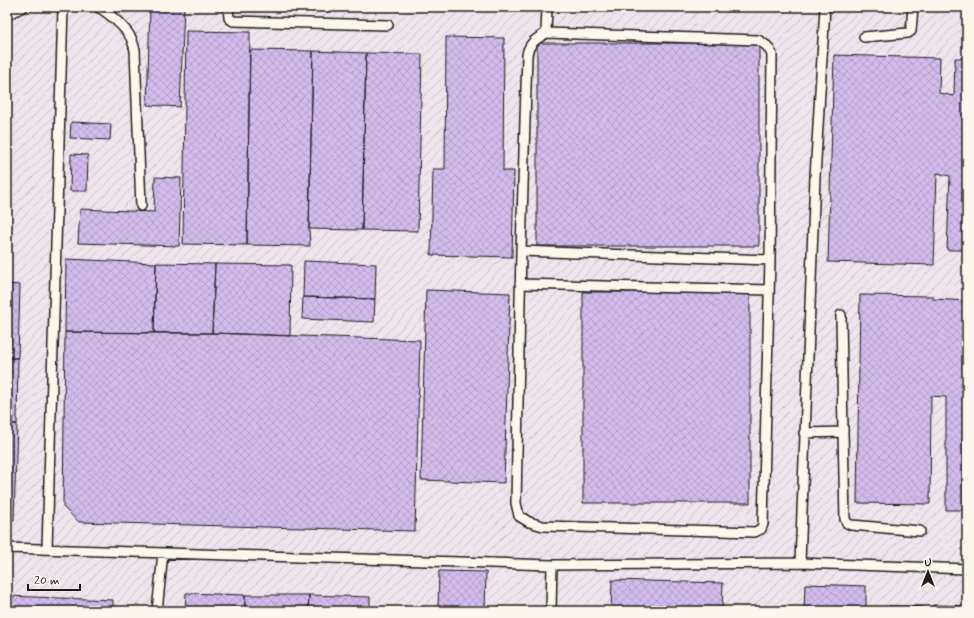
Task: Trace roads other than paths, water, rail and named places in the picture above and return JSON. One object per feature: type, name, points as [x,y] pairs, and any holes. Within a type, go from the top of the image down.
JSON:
[{"type":"lane","points":[[7,15],[23,7]]},
{"type":"lane","points":[[47,549],[63,7]]},
{"type":"lane","points":[[98,7],[104,10],[120,24],[131,38],[135,50],[141,206]]},
{"type":"lane","points":[[228,7],[229,18],[233,21],[388,25]]},
{"type":"lane","points":[[546,33],[547,7]]},
{"type":"lane","points":[[800,563],[815,177],[825,7]]},
{"type":"lane","points":[[864,38],[908,33],[911,31],[913,7]]},
{"type":"lane","points":[[546,33],[758,40],[767,46],[772,54],[770,260],[763,524],[760,529],[755,532],[543,526],[529,522],[519,516],[516,504],[520,284],[527,55],[532,42],[546,33]]},
{"type":"lane","points":[[521,251],[770,260]]},
{"type":"lane","points":[[520,284],[769,290]]},
{"type":"lane","points":[[841,315],[845,519],[847,523],[852,524],[920,531]]},
{"type":"lane","points":[[804,433],[843,432]]},
{"type":"lane","points":[[7,548],[552,565],[800,563],[967,568]]},
{"type":"lane","points":[[157,611],[163,553]]},
{"type":"lane","points":[[551,611],[552,565]]}]
